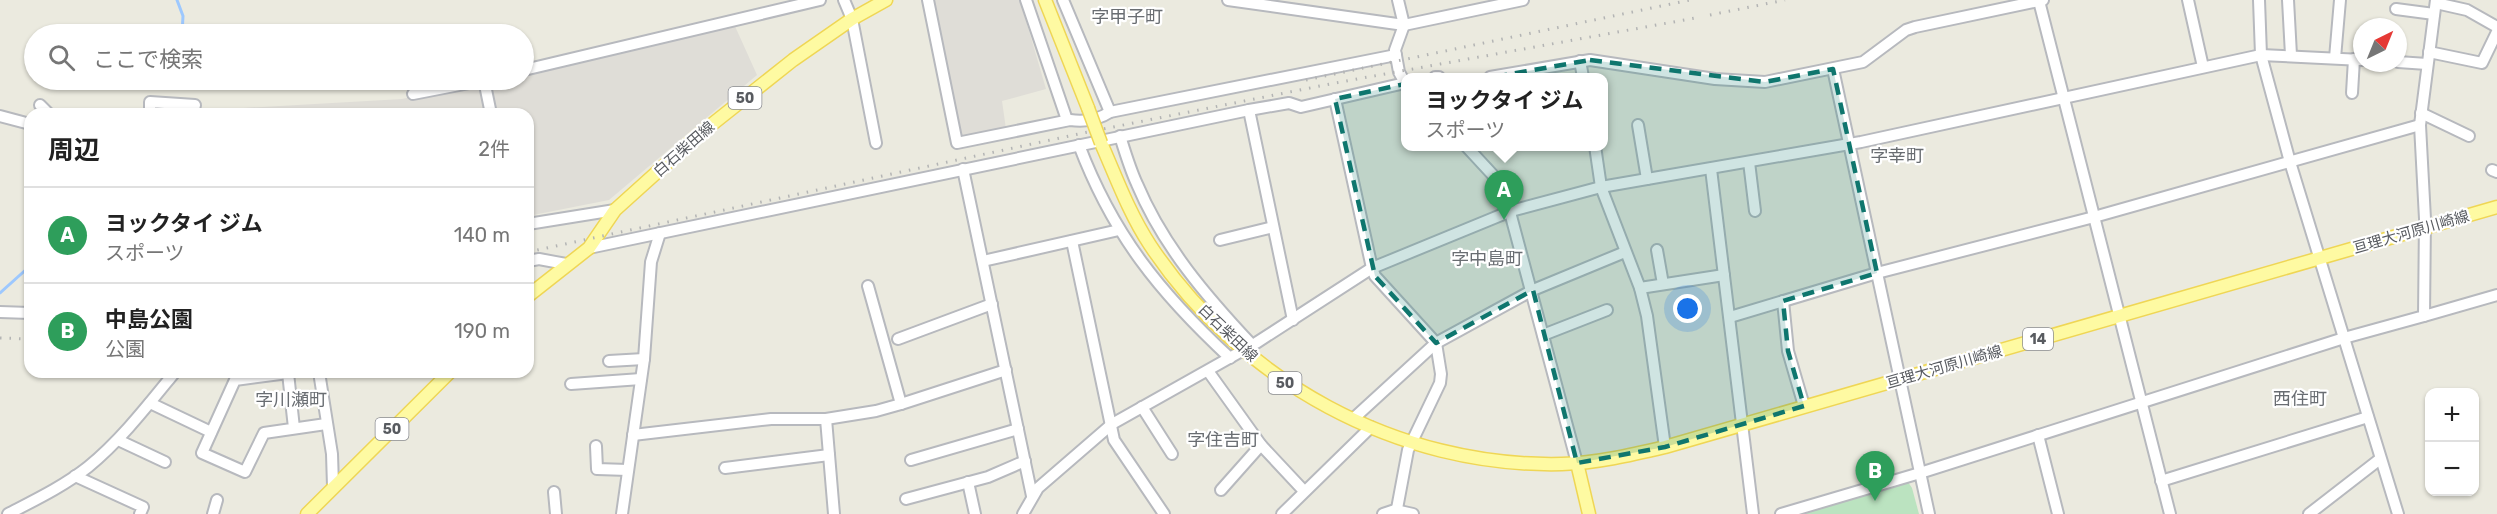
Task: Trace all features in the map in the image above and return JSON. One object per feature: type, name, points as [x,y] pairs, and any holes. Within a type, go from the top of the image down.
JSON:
[{"type":"main road","name":"白石柴田線","points":[[534,291],[589,248],[615,210],[680,151],[793,60],[852,19],[886,0]]},
{"type":"main road","name":"白石柴田線","points":[[1046,0],[1101,143],[1129,208],[1149,244],[1176,282],[1284,382],[1353,419],[1411,442],[1492,460],[1577,463]]},
{"type":"main road","name":"亘理大河原川崎線","points":[[1577,463],[1624,457],[1665,447],[2497,207]]},
{"type":"main road","name":"50","points":[[307,514],[444,378]]},
{"type":"main road","points":[[1577,463],[1589,514]]},
{"type":"street","points":[[534,68],[819,0]]},
{"type":"street","points":[[844,0],[852,19],[876,143]]},
{"type":"street","points":[[928,0],[957,143],[1067,120],[1079,121],[1102,117],[1110,112],[1396,55]]},
{"type":"street","points":[[1026,0],[1067,120]]},
{"type":"street","points":[[1063,0],[1110,112]]},
{"type":"street","points":[[1228,0],[1292,5],[1404,25],[1523,0]]},
{"type":"street","points":[[1398,0],[1404,25],[1395,50],[1401,76]]},
{"type":"street","points":[[2188,0],[2203,67]]},
{"type":"street","points":[[2259,0],[2261,55],[2290,162],[2398,514]]},
{"type":"street","points":[[2288,0],[2291,55]]},
{"type":"street","points":[[2335,58],[2340,0]]},
{"type":"street","points":[[1516,73],[1590,60],[1715,79],[1765,82],[1863,62],[1906,30],[1915,27],[2041,1],[2063,97],[2170,514]]},
{"type":"street","points":[[2396,9],[2435,6],[2468,10],[2497,27]]},
{"type":"street","points":[[2424,316],[2424,229],[2420,125],[2435,6]]},
{"type":"street","points":[[2429,52],[2482,63],[2497,32]]},
{"type":"street","points":[[1023,514],[1032,496],[1047,479],[1112,424],[1248,348],[1372,268],[1510,211],[1601,187],[1850,144],[2261,55],[2353,60]]},
{"type":"street","points":[[1580,61],[1582,73]]},
{"type":"street","points":[[2407,63],[2427,64]]},
{"type":"street","points":[[1833,69],[1929,514]]},
{"type":"street","points":[[2352,93],[2356,72]]},
{"type":"street","points":[[589,248],[1120,136],[1289,103],[1301,107],[1401,84]]},
{"type":"street","points":[[413,94],[434,90]]},
{"type":"street","points":[[487,90],[490,108]]},
{"type":"street","points":[[1335,99],[1375,276],[1436,343],[1441,374],[1440,383],[1411,442],[1396,512]]},
{"type":"street","points":[[150,108],[150,102],[195,105],[194,108]]},
{"type":"street","points":[[40,105],[43,108]]},
{"type":"street","points":[[1249,110],[1293,320]]},
{"type":"street","points":[[2421,113],[2469,136]]},
{"type":"street","points":[[0,116],[24,122]]},
{"type":"street","points":[[1638,125],[1647,179]]},
{"type":"street","points":[[1730,317],[1877,273],[2094,217],[2420,125]]},
{"type":"street","points":[[1120,136],[1137,184],[1170,247],[1248,348]]},
{"type":"street","points":[[1079,145],[1091,176],[1119,230],[1137,258],[1177,307],[1230,358]]},
{"type":"street","points":[[1470,151],[1503,186],[1533,290],[1577,463]]},
{"type":"street","points":[[1595,151],[1601,187],[1640,288],[1647,316],[1665,447]]},
{"type":"street","points":[[1749,162],[1755,211]]},
{"type":"street","points":[[1712,169],[1753,514]]},
{"type":"street","points":[[963,170],[1032,496]]},
{"type":"street","points":[[534,223],[615,210]]},
{"type":"street","points":[[1220,240],[1274,226]]},
{"type":"street","points":[[983,261],[1119,230]]},
{"type":"street","points":[[622,514],[644,359],[651,262],[660,233]]},
{"type":"street","points":[[1072,241],[1114,440],[1164,514]]},
{"type":"street","points":[[1657,250],[1663,284]]},
{"type":"street","points":[[1353,419],[1436,343],[1533,290],[1626,252]]},
{"type":"street","points":[[534,260],[566,264]]},
{"type":"street","points":[[1640,288],[1725,275]]},
{"type":"street","points":[[868,286],[901,404]]},
{"type":"street","points":[[1781,514],[1920,473],[2344,338],[2497,295]]},
{"type":"street","points":[[1783,301],[1788,351],[1804,406]]},
{"type":"street","points":[[898,339],[992,304]]},
{"type":"street","points":[[1543,335],[1607,310]]},
{"type":"street","points":[[0,312],[24,313]]},
{"type":"street","points":[[609,361],[644,359]]},
{"type":"street","points":[[633,435],[771,419],[826,419],[876,411],[1006,370]]},
{"type":"street","points":[[1209,371],[1261,445],[1304,491]]},
{"type":"street","points":[[8,514],[75,476],[118,440],[170,378]]},
{"type":"street","points":[[251,378],[236,380],[202,453],[245,472],[264,433],[326,424]]},
{"type":"street","points":[[289,378],[294,428]]},
{"type":"street","points":[[320,378],[332,454],[333,486]]},
{"type":"street","points":[[571,384],[641,379]]},
{"type":"street","points":[[150,403],[211,432]]},
{"type":"street","points":[[1143,407],[1172,454]]},
{"type":"street","points":[[2161,481],[2368,417]]},
{"type":"street","points":[[826,419],[834,514]]},
{"type":"street","points":[[1282,514],[1371,427]]},
{"type":"street","points":[[911,460],[1018,429]]},
{"type":"street","points":[[2038,435],[2055,513]]},
{"type":"street","points":[[118,440],[165,462]]},
{"type":"street","points":[[1221,490],[1261,445]]},
{"type":"street","points":[[596,446],[597,469],[628,470]]},
{"type":"street","points":[[725,468],[829,455]]},
{"type":"street","points":[[2309,514],[2380,459]]},
{"type":"street","points":[[906,499],[988,477],[1025,461]]},
{"type":"street","points":[[75,476],[143,507],[141,514]]},
{"type":"street","points":[[968,482],[975,514]]},
{"type":"street","points":[[554,492],[556,514]]},
{"type":"street","points":[[213,514],[217,500]]},
{"type":"street","points":[[1383,514],[1396,512],[1413,514]]},
{"type":"highlighted area","points":[[1590,60],[1765,82],[1833,69],[1877,273],[1783,301],[1788,351],[1804,406],[1665,447],[1577,463],[1533,290],[1436,343],[1375,276],[1335,99],[1437,77],[1454,84]]},
{"type":"shaded area","points":[[933,0],[1020,0],[1046,89],[1002,101],[1006,129],[967,137],[961,134]]},
{"type":"shaded area","points":[[734,24],[757,75],[609,200],[534,215],[534,108],[244,108],[402,99],[445,90],[534,90],[534,71]]},
{"type":"green space","points":[[1906,479],[1912,488],[1919,514],[1792,514]]},
{"type":"waterway","points":[[177,0],[183,16],[183,24]]},
{"type":"waterway","points":[[0,293],[24,271]]},
{"type":"railway","points":[[1306,80],[1690,0]]},
{"type":"railway","points":[[1710,15],[1785,0]]},
{"type":"railway","points":[[534,251],[1083,133],[1335,83],[1701,17]]},
{"type":"railway","points":[[0,338],[24,339]]},
{"type":"place","name":"ヨックタイ ジム","points":[[1504,220]]},
{"type":"place","name":"中島公園","points":[[1875,501]]},
{"type":"district","name":"字甲子町","points":[[1127,17]]},
{"type":"district","name":"字幸町","points":[[1897,156]]},
{"type":"district","name":"字中島町","points":[[1487,259]]},
{"type":"district","name":"西住町","points":[[2300,399]]},
{"type":"district","name":"字川瀬町","points":[[291,400]]},
{"type":"district","name":"字住吉町","points":[[1223,440]]}]
